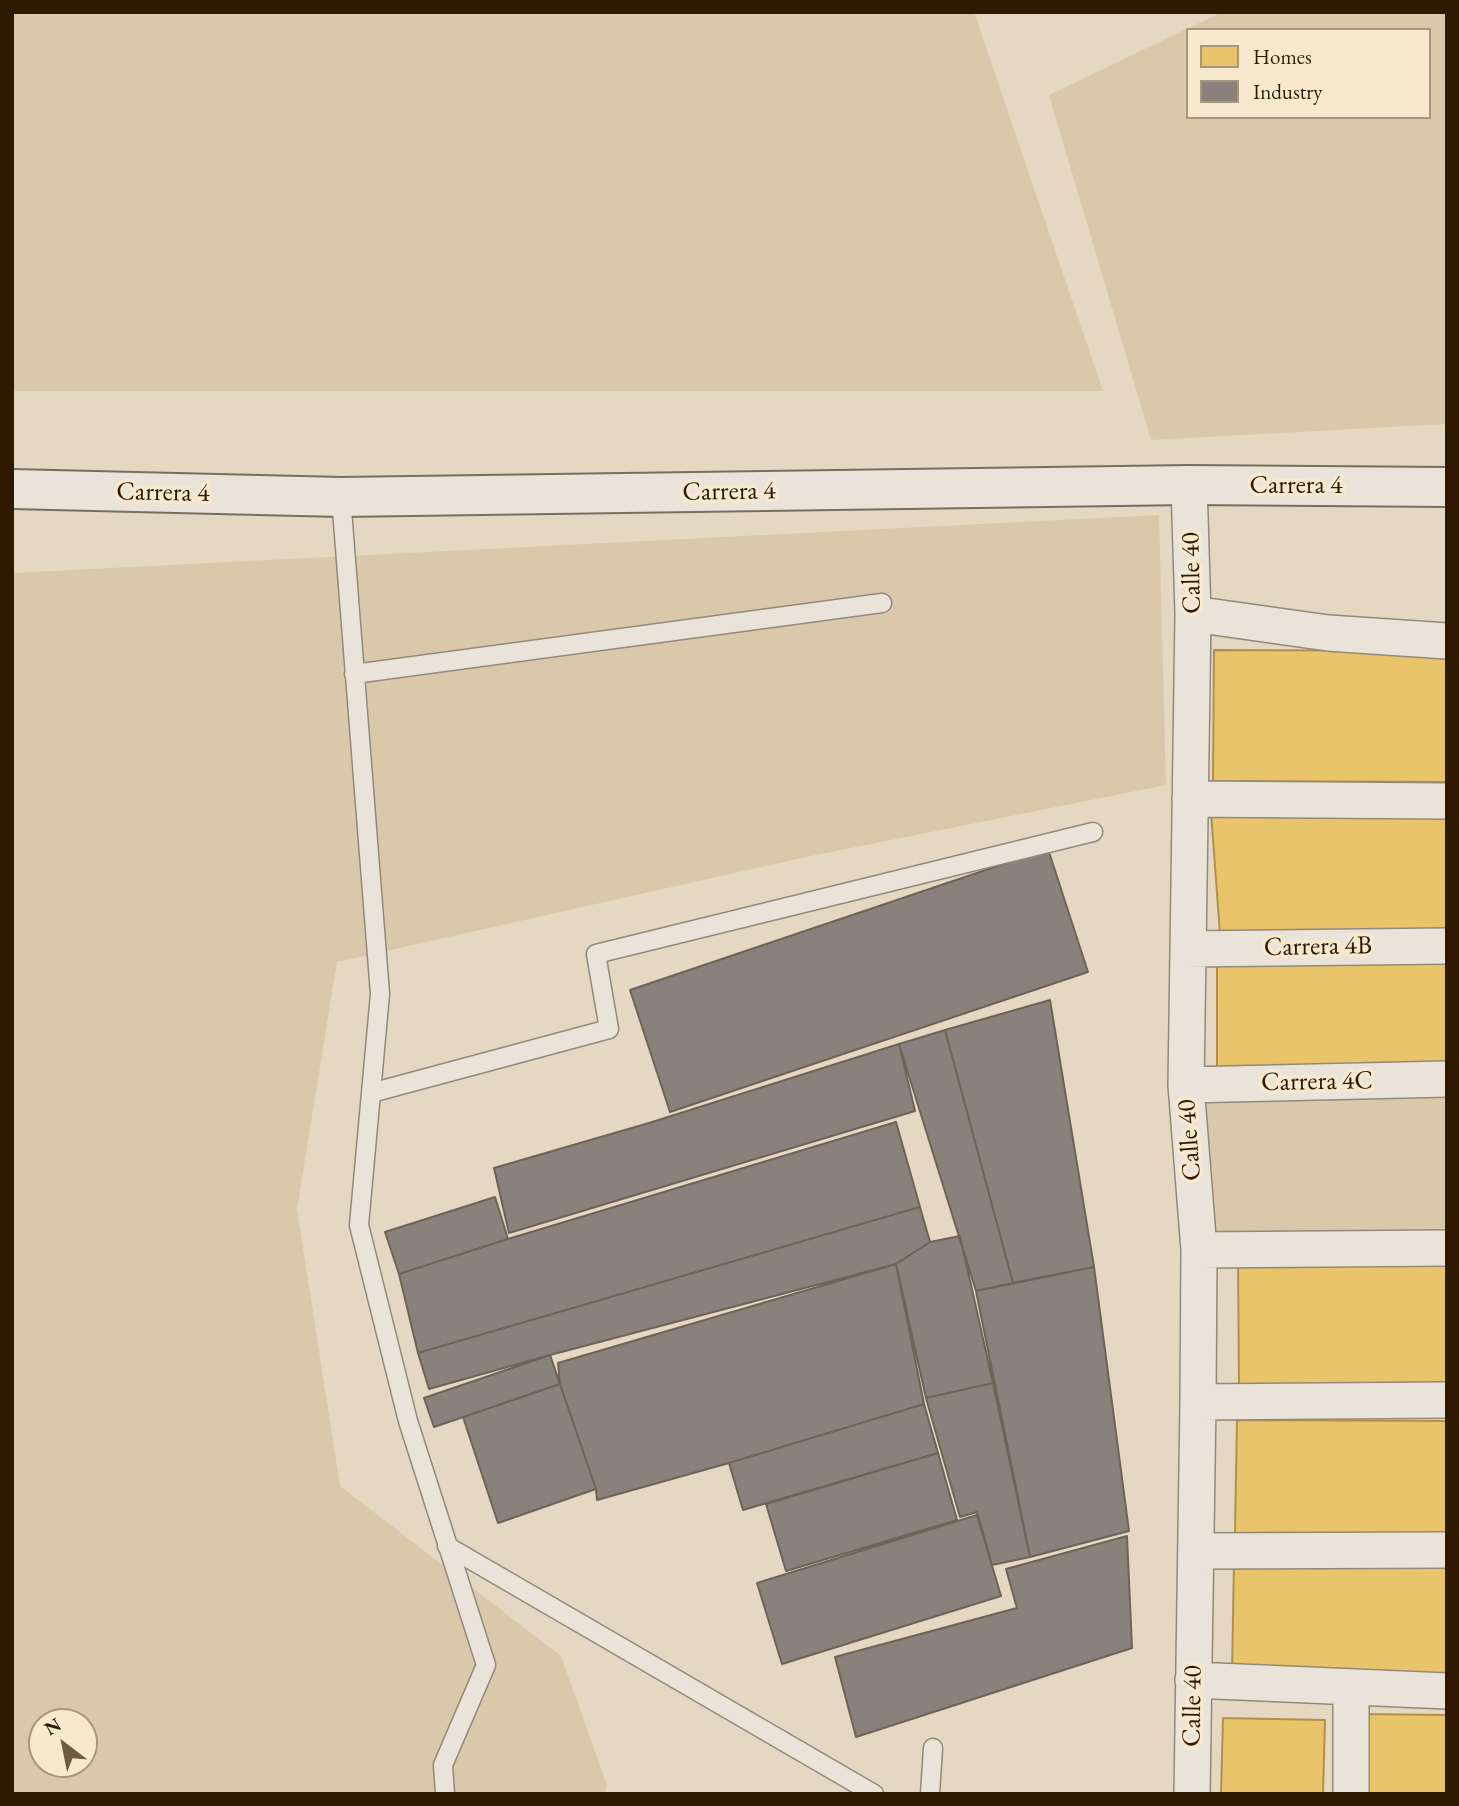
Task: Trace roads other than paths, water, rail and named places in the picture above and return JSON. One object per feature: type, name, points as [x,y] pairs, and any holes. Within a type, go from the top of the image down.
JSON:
[{"type":"main road","name":"Carrera 4","points":[[12,489],[341,497],[1189,485],[1447,487]]},
{"type":"street","name":"Calle 40","points":[[1189,485],[1193,614],[1186,1085],[1199,1251],[1192,1794]]},
{"type":"street","points":[[1193,614],[1328,634],[1447,640]]},
{"type":"street","points":[[1190,799],[1447,801]]},
{"type":"street","name":"Carrera 4B","points":[[1188,949],[1447,946]]},
{"type":"street","name":"Carrera 4C","points":[[1186,1085],[1447,1079]]},
{"type":"street","points":[[1199,1251],[1447,1248]]},
{"type":"street","points":[[1198,1402],[1447,1400]]},
{"type":"street","points":[[1196,1551],[1447,1550]]},
{"type":"street","points":[[1193,1680],[1447,1691]]},
{"type":"street","points":[[1351,1687],[1351,1794]]},
{"type":"lane","points":[[341,497],[380,995],[359,1225],[408,1421],[486,1665],[443,1765],[445,1794]]},
{"type":"lane","points":[[355,674],[882,603]]},
{"type":"lane","points":[[371,1093],[608,1030],[596,954],[1093,832]]},
{"type":"lane","points":[[447,1546],[874,1794]]},
{"type":"lane","points":[[930,1794],[933,1748]]}]
